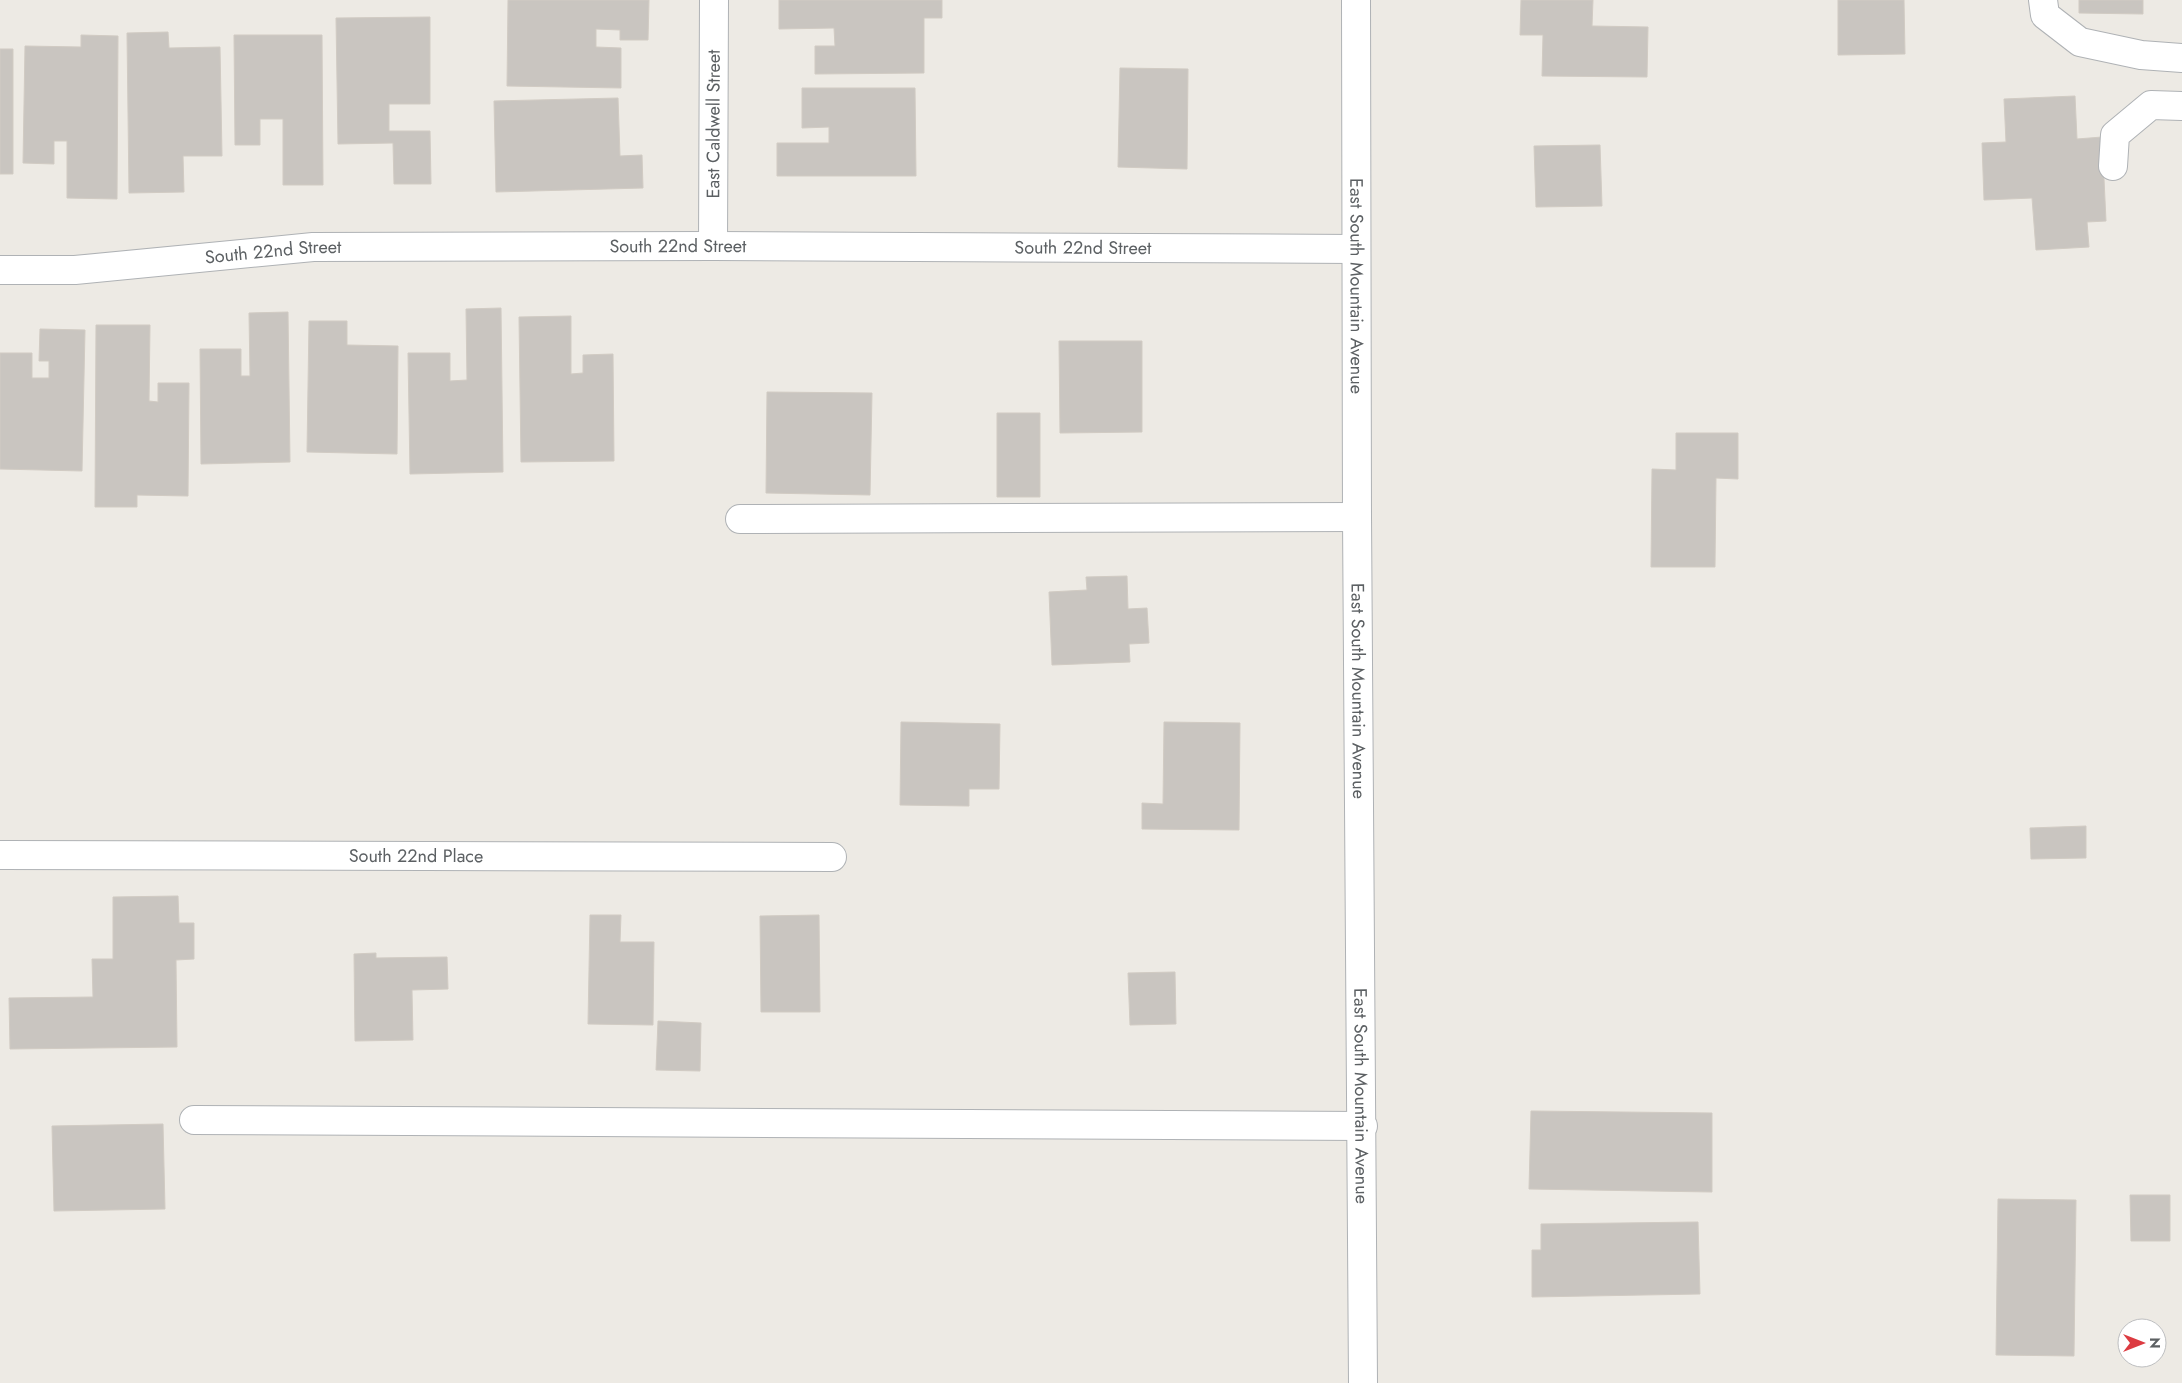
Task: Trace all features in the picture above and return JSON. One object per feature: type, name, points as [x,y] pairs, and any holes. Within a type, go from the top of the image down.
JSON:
[{"type":"street","name":"East Caldwell Street","points":[[713,246],[714,0]]},
{"type":"street","name":"East South Mountain Avenue","points":[[1356,0],[1357,517],[1363,1126],[1363,1383]]},
{"type":"street","points":[[2042,0],[2045,15],[2080,42],[2141,55],[2182,58]]},
{"type":"street","points":[[2113,166],[2115,135],[2151,105],[2182,106]]},
{"type":"street","name":"South 22nd Street","points":[[0,270],[75,270],[313,247],[713,246],[1356,249]]},
{"type":"street","points":[[740,519],[1357,517]]},
{"type":"street","name":"South 22nd Place","points":[[0,856],[832,857]]},
{"type":"street","points":[[194,1120],[1363,1126]]},
{"type":"building","points":[[508,0],[649,0],[648,40],[620,40],[620,30],[596,29],[596,47],[621,48],[621,88],[507,86]]},
{"type":"building","points":[[779,0],[942,0],[942,18],[924,18],[924,73],[815,74],[815,46],[835,46],[834,28],[779,29]]},
{"type":"building","points":[[1521,0],[1593,0],[1592,26],[1648,27],[1647,77],[1542,76],[1543,35],[1520,35]]},
{"type":"building","points":[[1838,0],[1904,0],[1905,54],[1838,55]]},
{"type":"building","points":[[2079,0],[2143,0],[2143,14],[2079,13]]},
{"type":"building","points":[[430,17],[430,104],[389,104],[389,131],[430,131],[431,184],[394,184],[393,143],[338,144],[336,18]]},
{"type":"building","points":[[168,32],[169,48],[220,47],[222,156],[183,156],[184,192],[129,193],[127,33]]},
{"type":"building","points":[[81,35],[118,36],[117,199],[67,198],[67,141],[54,141],[54,164],[23,163],[25,46],[81,47]]},
{"type":"building","points":[[234,35],[322,35],[323,185],[283,185],[283,119],[260,119],[260,145],[235,145]]},
{"type":"building","points":[[0,49],[13,49],[13,174],[0,174]]},
{"type":"building","points":[[1120,68],[1188,69],[1187,169],[1118,167]]},
{"type":"building","points":[[802,88],[915,88],[916,176],[777,176],[777,143],[829,143],[829,127],[802,128]]},
{"type":"building","points":[[2075,96],[2077,139],[2102,137],[2106,221],[2087,222],[2089,247],[2036,250],[2032,198],[1984,200],[1982,143],[2006,142],[2004,99]]},
{"type":"building","points":[[618,98],[620,156],[642,155],[643,188],[496,192],[494,101]]},
{"type":"building","points":[[1600,145],[1602,206],[1536,207],[1534,146]]},
{"type":"building","points":[[501,308],[503,472],[410,474],[408,353],[450,353],[450,381],[467,380],[466,309]]},
{"type":"building","points":[[288,312],[290,462],[201,464],[200,349],[241,349],[241,376],[250,376],[249,313]]},
{"type":"building","points":[[571,316],[571,374],[583,373],[583,355],[613,354],[614,461],[521,462],[519,317]]},
{"type":"building","points":[[309,321],[347,321],[347,345],[398,346],[397,454],[307,452]]},
{"type":"building","points":[[96,325],[150,325],[149,401],[158,402],[158,383],[189,383],[188,496],[137,495],[137,507],[95,507]]},
{"type":"building","points":[[40,329],[85,330],[82,471],[0,469],[0,353],[32,353],[32,378],[49,378],[49,361],[39,361]]},
{"type":"building","points":[[1059,341],[1142,341],[1142,432],[1060,433]]},
{"type":"building","points":[[767,392],[872,393],[870,495],[766,493]]},
{"type":"building","points":[[997,413],[1040,413],[1040,497],[997,497]]},
{"type":"building","points":[[1676,433],[1738,433],[1738,479],[1716,478],[1715,567],[1651,567],[1652,469],[1676,470]]},
{"type":"building","points":[[1127,576],[1128,609],[1147,608],[1149,643],[1129,644],[1130,662],[1052,665],[1049,592],[1087,590],[1086,577]]},
{"type":"building","points":[[901,722],[1000,724],[999,789],[969,789],[969,806],[900,805]]},
{"type":"building","points":[[1164,722],[1240,723],[1239,830],[1142,829],[1142,803],[1163,804]]},
{"type":"building","points":[[2086,826],[2086,858],[2031,859],[2030,828]]},
{"type":"building","points":[[178,896],[179,923],[194,923],[194,959],[176,960],[177,1047],[10,1049],[9,998],[93,997],[92,959],[113,959],[113,897]]},
{"type":"building","points":[[590,915],[621,915],[620,942],[654,942],[653,1025],[588,1024]]},
{"type":"building","points":[[819,915],[820,1012],[761,1012],[760,916]]},
{"type":"building","points":[[376,953],[376,958],[447,957],[448,989],[412,990],[413,1040],[355,1041],[354,954]]},
{"type":"building","points":[[1175,972],[1176,1024],[1130,1025],[1128,973]]},
{"type":"building","points":[[658,1021],[701,1023],[700,1071],[656,1070]]},
{"type":"building","points":[[1531,1111],[1712,1113],[1712,1192],[1529,1189]]},
{"type":"building","points":[[163,1124],[165,1209],[54,1211],[52,1126]]},
{"type":"building","points":[[2130,1195],[2170,1195],[2170,1241],[2131,1241]]},
{"type":"building","points":[[1998,1199],[2076,1200],[2074,1356],[1996,1355]]},
{"type":"building","points":[[1698,1222],[1700,1294],[1532,1297],[1532,1250],[1541,1250],[1541,1224]]}]
